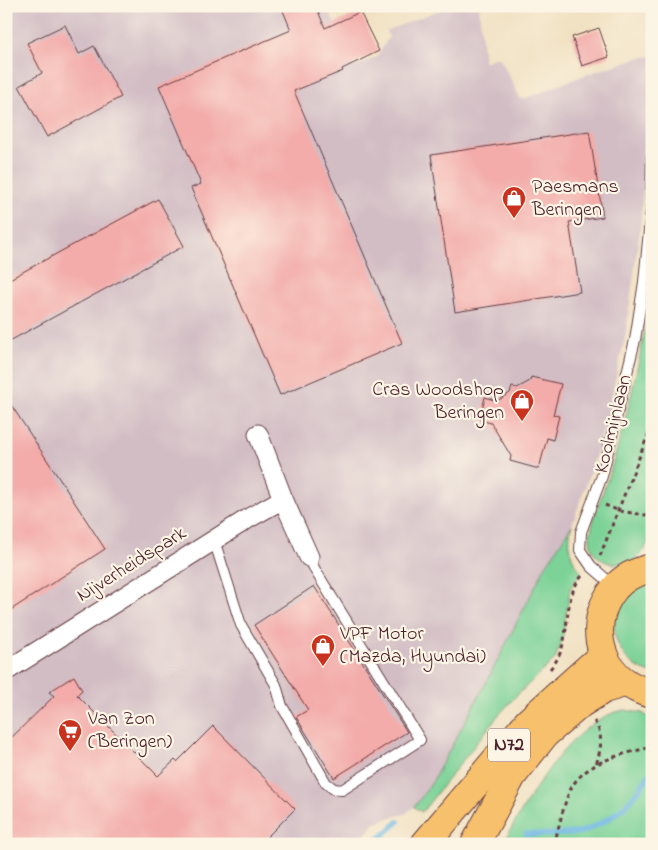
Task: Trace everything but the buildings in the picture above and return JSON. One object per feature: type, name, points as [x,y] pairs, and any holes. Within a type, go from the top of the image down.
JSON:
[{"type":"main road","points":[[651,566],[631,575],[615,588],[602,608],[598,631],[603,655],[612,670],[624,683],[646,694],[652,694]]},
{"type":"main road","name":"N72","points":[[425,844],[528,722],[603,655]]},
{"type":"main road","name":"N72","points":[[475,844],[512,776],[545,734],[580,704],[604,689],[624,683]]},
{"type":"street","points":[[258,434],[283,500],[309,557]]},
{"type":"street","name":"Nijverheidspark","points":[[6,671],[249,518],[283,500]]},
{"type":"lane","name":"Koolmijnlaan","points":[[615,588],[591,566],[580,550],[581,532],[602,476],[635,340],[644,282],[651,210],[651,159]]},
{"type":"lane","points":[[214,540],[241,625],[276,686],[282,706],[326,783],[334,789],[342,790],[420,740],[315,570],[309,557]]},
{"type":"path","name":"Koolmijnlaan","points":[[551,668],[562,649],[569,605],[575,584],[601,555],[652,425]]},
{"type":"path","points":[[593,500],[619,511],[652,516]]},
{"type":"path","points":[[592,719],[600,734],[600,751],[596,765]]},
{"type":"path","points":[[554,844],[568,794],[586,771],[624,754],[652,747]]},
{"type":"shaded area","points":[[6,6],[327,6],[353,67],[377,57],[389,37],[386,31],[450,6],[479,6],[484,62],[499,56],[521,100],[585,75],[638,58],[652,56],[652,137],[646,152],[640,230],[625,338],[606,419],[572,525],[545,567],[486,683],[431,784],[414,807],[405,814],[384,819],[374,824],[357,844],[6,844]]},
{"type":"green space","points":[[652,290],[651,530],[646,547],[640,556],[622,564],[612,564],[603,561],[596,555],[591,547],[590,536],[594,517],[626,417]]},
{"type":"green space","points":[[572,525],[570,550],[581,572],[570,589],[562,641],[555,659],[497,717],[422,812],[414,807],[431,784],[486,683],[545,567]]},
{"type":"green space","points":[[652,581],[652,673],[640,669],[630,662],[622,653],[614,631],[618,608],[625,597],[634,589]]},
{"type":"green space","points":[[625,710],[642,713],[652,719],[652,844],[503,844],[538,784],[569,744],[587,728],[606,716]]},
{"type":"waterway","points":[[526,834],[583,832],[613,816],[627,804],[651,772]]},
{"type":"waterway","points":[[373,844],[398,822]]},
{"type":"place","name":"Paesmans Beringen","points":[[514,219]]},
{"type":"place","name":"Cras Woodshop Beringen","points":[[522,422]]},
{"type":"place","name":"VPF Motor (Mazda, Hyundai)","points":[[323,667]]},
{"type":"place","name":"Van Zon (Beringen)","points":[[70,752]]}]
